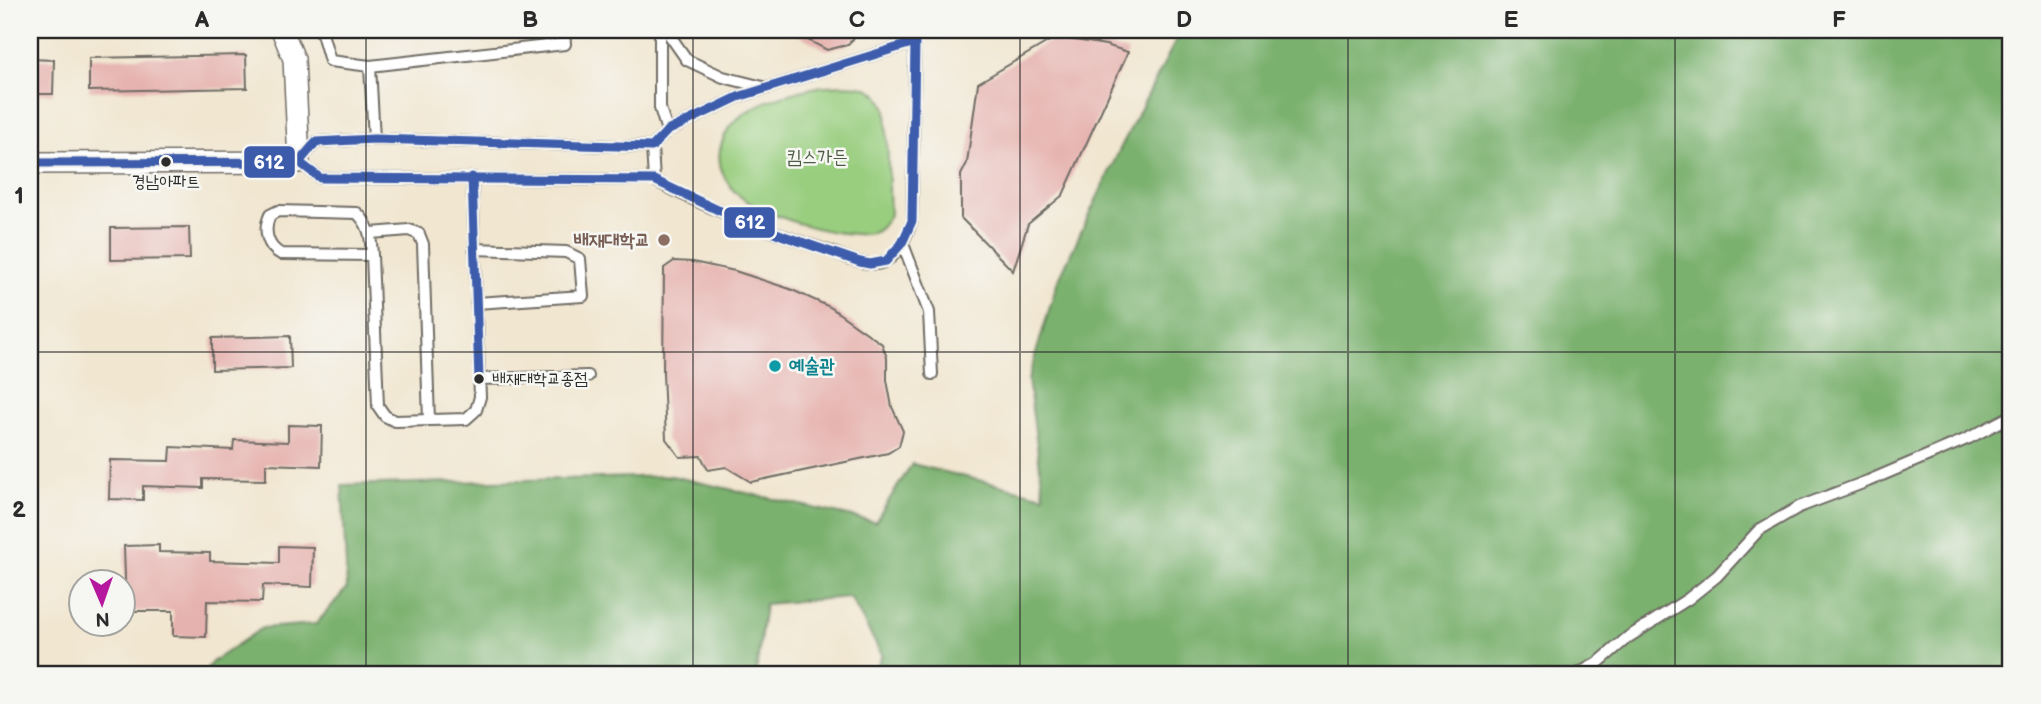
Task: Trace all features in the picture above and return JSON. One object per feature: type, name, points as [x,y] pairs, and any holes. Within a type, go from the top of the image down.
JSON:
[{"type":"street","points":[[30,163],[299,162],[294,60],[282,30]]},
{"type":"lane","points":[[321,30],[330,61],[370,66],[565,44],[564,30]]},
{"type":"lane","points":[[660,30],[660,108],[667,131]]},
{"type":"lane","points":[[666,30],[687,60],[723,77],[767,88]]},
{"type":"lane","points":[[652,147],[374,139],[316,142],[299,162],[320,178],[654,180],[686,197],[784,237],[871,264],[891,258],[903,244],[912,222],[917,30]]},
{"type":"lane","points":[[654,180],[652,147],[667,131],[738,97],[915,43]]},
{"type":"lane","points":[[370,66],[374,139]]},
{"type":"lane","points":[[372,255],[281,254],[272,250],[268,242],[267,222],[270,215],[278,211],[357,213],[364,219],[370,233],[372,255],[378,406],[385,416],[395,421],[466,419],[476,410],[480,397],[472,177]]},
{"type":"lane","points":[[370,233],[409,230],[419,234],[423,244],[429,420]]},
{"type":"lane","points":[[903,244],[929,312],[932,374]]},
{"type":"lane","points":[[474,249],[566,252],[580,259],[583,296],[476,303]]},
{"type":"lane","points":[[479,379],[588,376]]},
{"type":"lane","points":[[1578,674],[1600,662],[1627,638],[1688,599],[1717,576],[1759,530],[1799,506],[1868,481],[1969,438],[2011,416]]},
{"type":"green space","points":[[1185,30],[2011,30],[2011,674],[873,674],[882,655],[850,597],[765,604],[756,674],[203,674],[212,662],[262,628],[316,624],[347,588],[342,485],[672,476],[875,522],[912,464],[1044,496],[1028,380],[1057,283],[1121,147],[1174,44]]},
{"type":"green space","name":"킴스가든","points":[[851,85],[868,88],[881,99],[886,109],[890,215],[875,232],[841,233],[781,217],[763,210],[736,193],[723,173],[720,150],[725,135],[734,123],[760,104],[822,86]]},
{"type":"building","points":[[789,30],[862,30],[847,45],[827,50]]},
{"type":"building","points":[[1056,37],[1106,45],[1128,52],[1063,195],[1028,224],[1013,271],[961,218],[961,175],[967,163],[978,83]]},
{"type":"building","points":[[246,55],[247,88],[89,91],[89,58]]},
{"type":"building","points":[[30,59],[54,60],[53,94],[30,94]]},
{"type":"building","points":[[189,227],[190,259],[111,260],[111,228]]},
{"type":"building","name":"예술관","points":[[674,261],[735,271],[790,289],[830,307],[882,344],[887,358],[887,380],[892,407],[903,431],[899,446],[888,453],[751,482],[726,467],[708,470],[701,456],[680,457],[666,439],[663,373],[664,268]]},
{"type":"building","points":[[290,336],[291,368],[212,370],[212,338]]},
{"type":"building","points":[[288,425],[322,426],[321,466],[266,464],[266,480],[203,479],[203,488],[143,486],[143,500],[109,499],[110,460],[170,461],[171,447],[233,450],[234,440],[288,442]]},
{"type":"building","points":[[159,545],[159,552],[210,553],[210,561],[279,563],[279,546],[313,547],[312,587],[263,585],[262,602],[207,601],[206,637],[173,636],[173,611],[136,611],[136,568],[125,568],[124,546]]},
{"type":"transit line","name":"612","points":[[915,42],[912,221],[902,243],[886,261],[870,264],[860,262],[784,236],[718,210],[654,180],[320,178],[299,162],[316,142],[374,139],[652,147],[667,131],[738,97],[915,42]]},
{"type":"transit line","name":"612","points":[[30,163],[299,162]]},
{"type":"transit line","name":"612","points":[[472,177],[479,379]]},
{"type":"place","name":"경남아파트","points":[[166,162]]},
{"type":"place","name":"배재대학교","points":[[664,240]]},
{"type":"place","name":"예술관","points":[[775,366]]},
{"type":"place","name":"배재대학교종점","points":[[479,379]]}]
